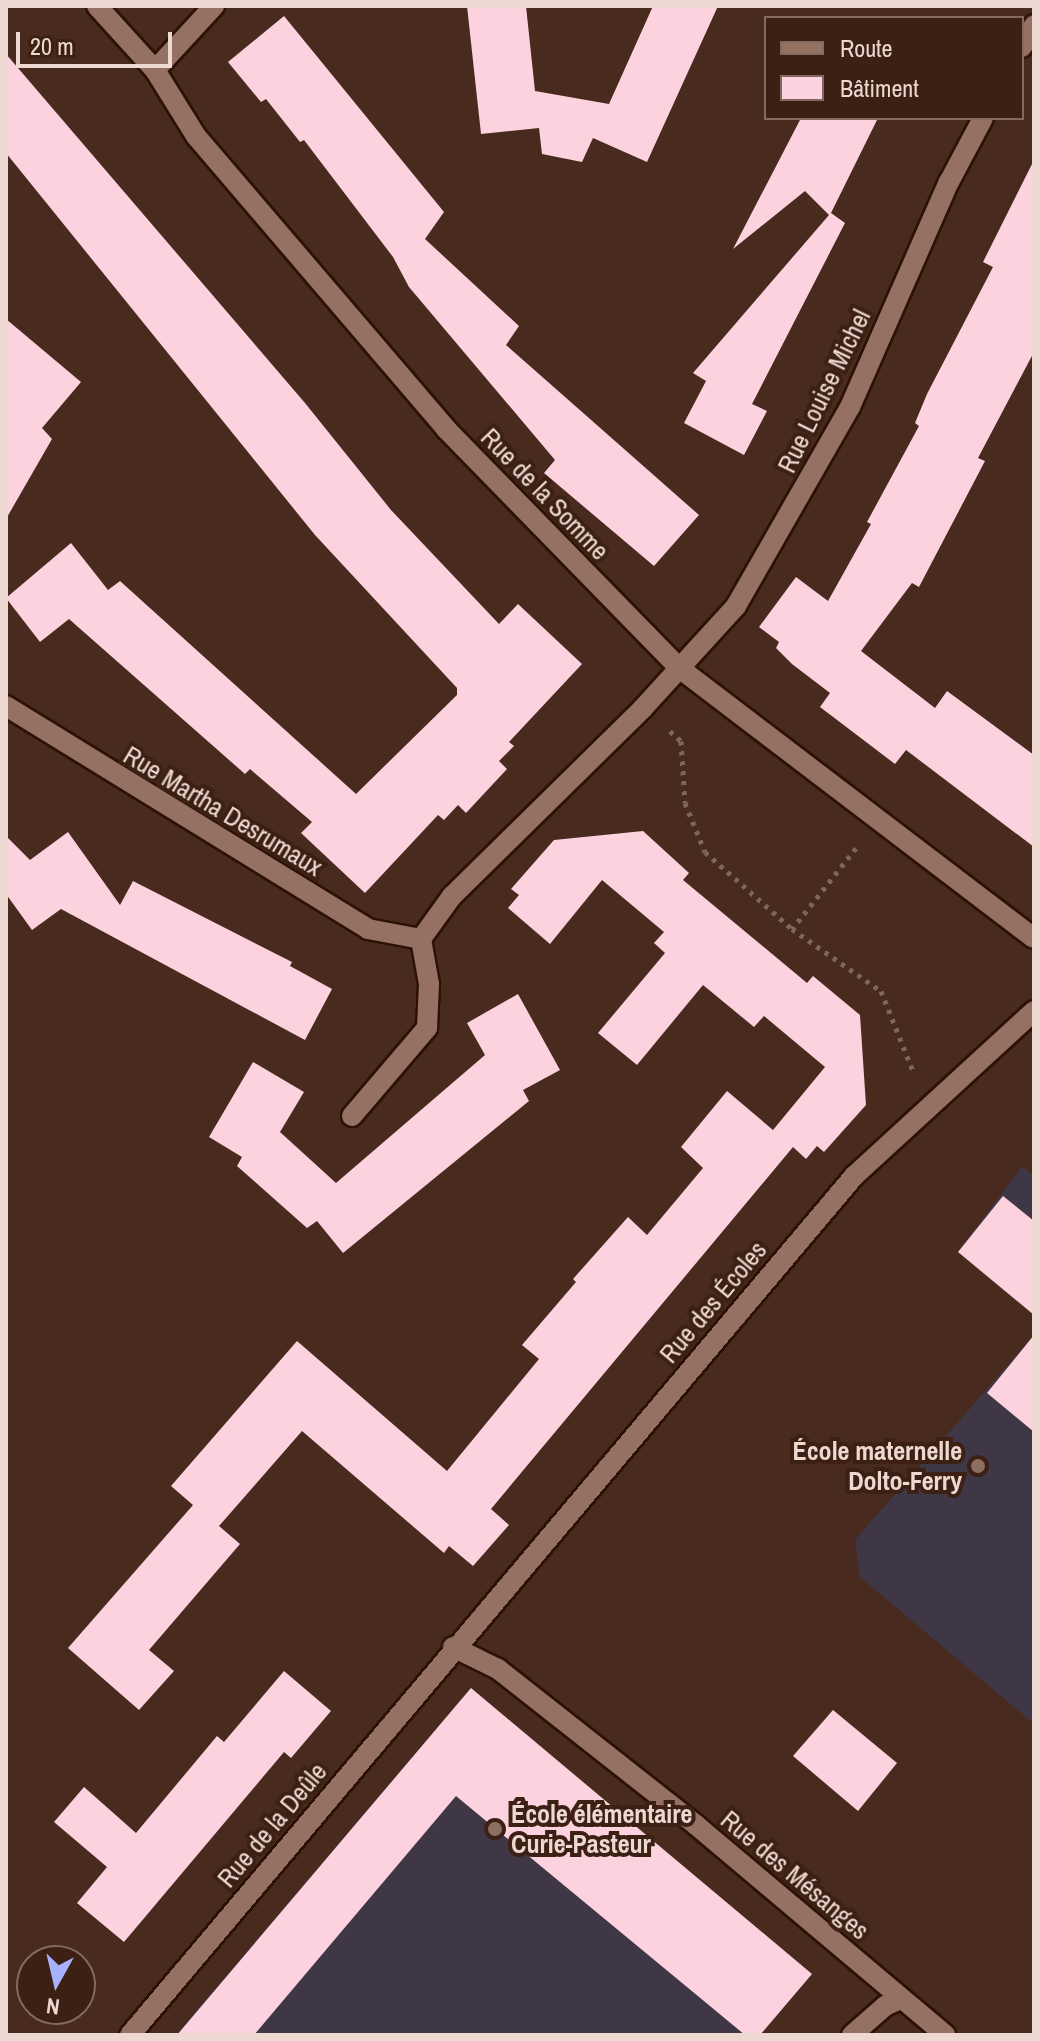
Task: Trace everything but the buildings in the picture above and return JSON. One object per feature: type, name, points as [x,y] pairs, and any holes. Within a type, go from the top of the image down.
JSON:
[{"type":"street","name":"Rue de la Somme","points":[[97,6],[155,70],[196,136],[446,429],[678,667],[1034,938]]},
{"type":"street","points":[[155,70],[214,6]]},
{"type":"street","points":[[1024,43],[1034,25]]},
{"type":"street","name":"Rue Louise Michel","points":[[678,667],[736,606],[785,528],[850,407],[949,182],[982,120]]},
{"type":"street","points":[[352,1116],[427,1028],[429,984],[421,939],[452,896],[643,708],[678,667]]},
{"type":"street","name":"Rue Martha Desrumaux","points":[[6,706],[368,929],[421,939]]},
{"type":"street","name":"Rue des Écoles","points":[[453,1647],[854,1176],[1034,1011]]},
{"type":"street","name":"Rue des Mésanges","points":[[453,1647],[498,1669],[696,1825],[945,2035]]},
{"type":"street","name":"Rue de la Deûle","points":[[130,2035],[453,1647]]},
{"type":"street","points":[[852,2035],[885,2006],[900,1999]]},
{"type":"path","points":[[643,708],[681,741],[685,803],[705,852],[792,929],[881,991],[928,1110]]},
{"type":"path","points":[[792,929],[878,820]]},
{"type":"shaded area","points":[[1022,1166],[1034,1176],[1034,1315],[958,1252]]},
{"type":"shaded area","name":"École maternelle Dolto-Ferry","points":[[1034,1335],[1034,1724],[860,1577],[855,1540]]},
{"type":"shaded area","name":"École élémentaire Curie-Pasteur","points":[[471,1688],[811,1975],[760,2035],[176,2035]]},
{"type":"place","name":"École maternelle Dolto-Ferry","points":[[978,1466]]},
{"type":"place","name":"École élémentaire Curie-Pasteur","points":[[495,1829]]}]
